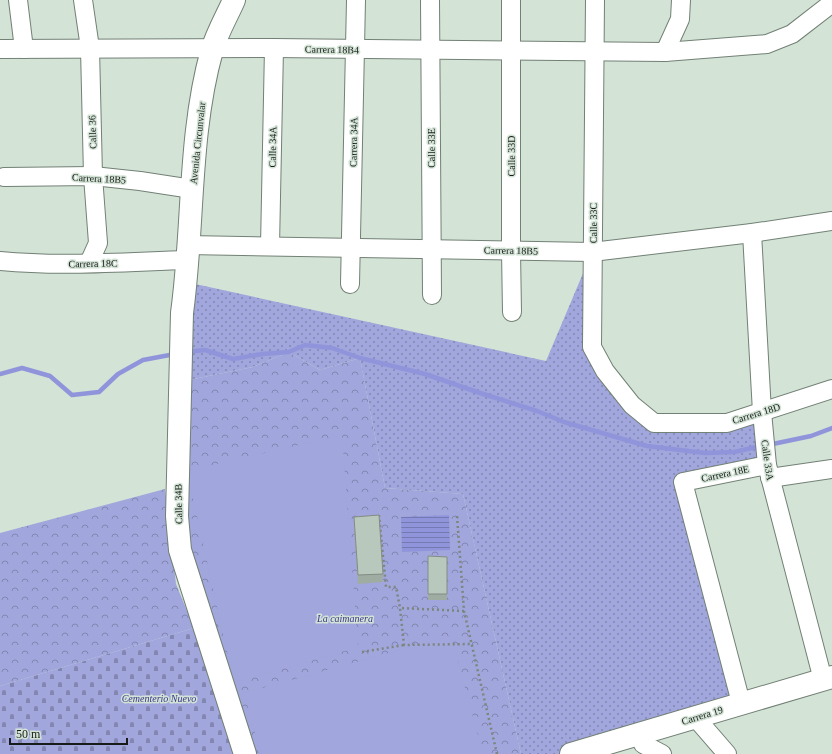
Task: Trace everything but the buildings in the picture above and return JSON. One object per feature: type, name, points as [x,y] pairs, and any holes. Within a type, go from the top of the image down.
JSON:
[{"type":"main road","name":"Avenida Circunvalar","points":[[187,252],[198,109],[212,49],[234,0]]},
{"type":"main road","name":"Calle 34B","points":[[187,252],[180,364],[177,516],[180,550],[245,754]]},
{"type":"main road","name":"Carrera 19","points":[[571,754],[828,679]]},
{"type":"street","points":[[18,0],[24,48]]},
{"type":"street","name":"Calle 36","points":[[83,0],[90,48],[93,176],[98,243],[89,263]]},
{"type":"street","name":"Carrera 34A","points":[[350,284],[356,0]]},
{"type":"street","name":"Calle 33E","points":[[430,0],[432,295]]},
{"type":"street","name":"Calle 33D","points":[[511,0],[512,312]]},
{"type":"street","name":"Calle 33C","points":[[595,0],[592,347],[605,371],[632,405],[654,424]]},
{"type":"street","points":[[665,52],[680,19],[680,0]]},
{"type":"street","name":"Carrera 18B4","points":[[0,48],[274,48],[665,52],[768,44],[792,34],[832,3]]},
{"type":"street","name":"Calle 34A","points":[[270,246],[274,48]]},
{"type":"street","name":"Carrera 18B5","points":[[4,177],[93,176],[192,189]]},
{"type":"street","name":"Carrera 18B5","points":[[187,252],[270,246],[592,252],[752,233],[832,221]]},
{"type":"street","name":"Calle 33A","points":[[752,233],[762,412],[768,471],[828,679]]},
{"type":"street","name":"Carrera 18C","points":[[0,261],[16,263],[89,263],[187,252]]},
{"type":"street","name":"Carrera 18D","points":[[654,424],[728,422],[832,389]]},
{"type":"street","name":"Carrera 18E","points":[[741,704],[683,482],[768,471],[832,469]]},
{"type":"street","points":[[696,717],[727,754]]},
{"type":"street","points":[[643,744],[662,754]]},
{"type":"path","points":[[380,515],[386,587],[396,587],[404,645]]},
{"type":"path","points":[[457,516],[464,611],[473,644],[497,754]]},
{"type":"path","points":[[400,608],[464,611]]},
{"type":"path","points":[[362,652],[404,645],[473,644]]},
{"type":"green space","points":[[592,252],[592,347],[655,423],[762,412],[767,465],[684,482],[741,703],[571,754],[521,754],[463,494],[385,488],[360,358],[320,370],[289,352],[253,367],[179,382],[186,282],[546,361]]},
{"type":"green space","name":"La caimanera","points":[[289,352],[320,370],[360,358],[385,488],[463,494],[521,754],[246,754],[180,550],[179,382],[253,367]]},
{"type":"green space","points":[[342,435],[358,647],[234,683],[187,471]]},
{"type":"green space","points":[[165,489],[176,584],[194,628],[0,686],[0,533]]},
{"type":"green space","name":"Cementerio Nuevo","points":[[194,628],[239,754],[0,754],[0,686]]},
{"type":"green space","points":[[451,636],[483,754],[261,754],[244,693]]},
{"type":"shaded area","points":[[449,515],[450,550],[402,552],[401,517]]},
{"type":"waterway","points":[[186,352],[205,350],[233,359],[262,354],[289,352],[305,345],[332,348],[360,358],[425,374],[537,411],[564,422],[647,446],[705,453],[734,452],[761,446]]},
{"type":"waterway","points":[[0,374],[22,368],[50,376],[72,395],[99,392],[118,374],[143,360],[175,354]]},
{"type":"waterway","points":[[768,445],[811,436],[832,428]]}]
